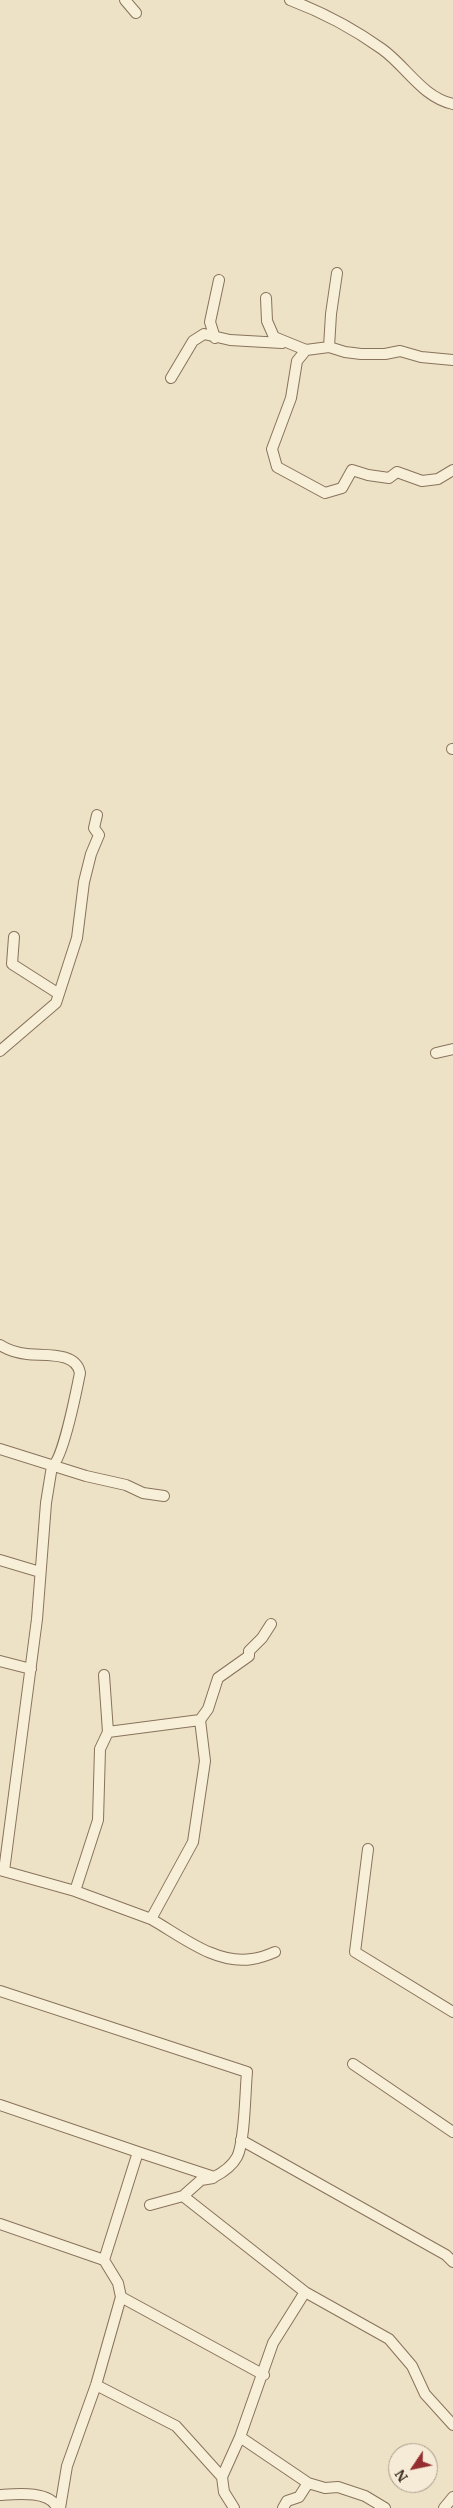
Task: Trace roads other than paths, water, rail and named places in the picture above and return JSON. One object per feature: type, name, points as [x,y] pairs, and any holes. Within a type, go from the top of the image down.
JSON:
[{"type":"street","points":[[125,0],[136,13]]},
{"type":"street","points":[[290,0],[335,20],[368,40],[383,50],[427,93],[442,102],[453,104]]},
{"type":"street","points":[[329,346],[337,273]]},
{"type":"street","points":[[215,338],[210,322],[219,280]]},
{"type":"street","points":[[266,298],[267,321],[274,337],[306,350],[329,346],[345,352],[361,354],[385,354],[400,351],[421,358],[453,360]]},
{"type":"street","points":[[172,378],[193,341],[204,334],[215,338],[286,343]]},
{"type":"street","points":[[306,350],[297,361],[291,398],[272,449],[277,467],[325,493],[342,488],[352,470],[368,475],[389,478],[397,472],[422,481],[438,479],[453,470]]},
{"type":"street","points":[[0,1051],[56,1004],[77,938],[84,882],[91,854],[99,835],[94,828],[97,815]]},
{"type":"street","points":[[14,937],[12,964],[59,994]]},
{"type":"street","points":[[436,1053],[453,1049]]},
{"type":"street","points":[[0,1345],[24,1354],[67,1358],[78,1367],[77,1386],[62,1445],[56,1462],[52,1466],[31,1669],[2,1871],[76,1891],[151,1919],[217,1955],[237,1960],[252,1959],[275,1952]]},
{"type":"street","points":[[0,1449],[52,1466],[126,1485],[143,1493],[164,1496]]},
{"type":"street","points":[[0,1560],[40,1572]]},
{"type":"street","points":[[151,1919],[193,1842],[205,1761],[200,1720],[208,1709],[218,1678],[249,1656],[249,1651],[262,1638],[271,1624]]},
{"type":"street","points":[[0,1661],[31,1669]]},
{"type":"street","points":[[76,1891],[98,1820],[100,1749],[108,1732],[104,1675]]},
{"type":"street","points":[[108,1732],[200,1720]]},
{"type":"street","points":[[368,1849],[355,1952],[453,2012]]},
{"type":"street","points":[[0,1991],[247,2072],[241,2140],[237,2157],[224,2171],[214,2177],[202,2180],[183,2196],[150,2205]]},
{"type":"street","points":[[353,2064],[453,2132]]},
{"type":"street","points":[[0,2105],[214,2177]]},
{"type":"street","points":[[241,2140],[446,2255],[453,2262]]},
{"type":"street","points":[[104,2260],[138,2152]]},
{"type":"street","points":[[183,2196],[305,2292],[396,2345],[412,2366],[425,2394],[453,2425]]},
{"type":"street","points":[[0,2224],[104,2260],[118,2283],[121,2296],[96,2385],[67,2466],[59,2508]]},
{"type":"street","points":[[234,2508],[224,2492],[222,2477],[264,2375],[273,2343],[305,2292]]},
{"type":"street","points":[[121,2296],[264,2375]]},
{"type":"street","points":[[96,2385],[176,2426],[222,2477]]},
{"type":"street","points":[[240,2437],[308,2483],[326,2488],[338,2487],[366,2496],[385,2508]]},
{"type":"street","points":[[283,2508],[287,2501],[300,2497],[308,2483]]},
{"type":"street","points":[[0,2495],[42,2495],[56,2503],[59,2508]]},
{"type":"street","points":[[444,2508],[453,2497]]}]
